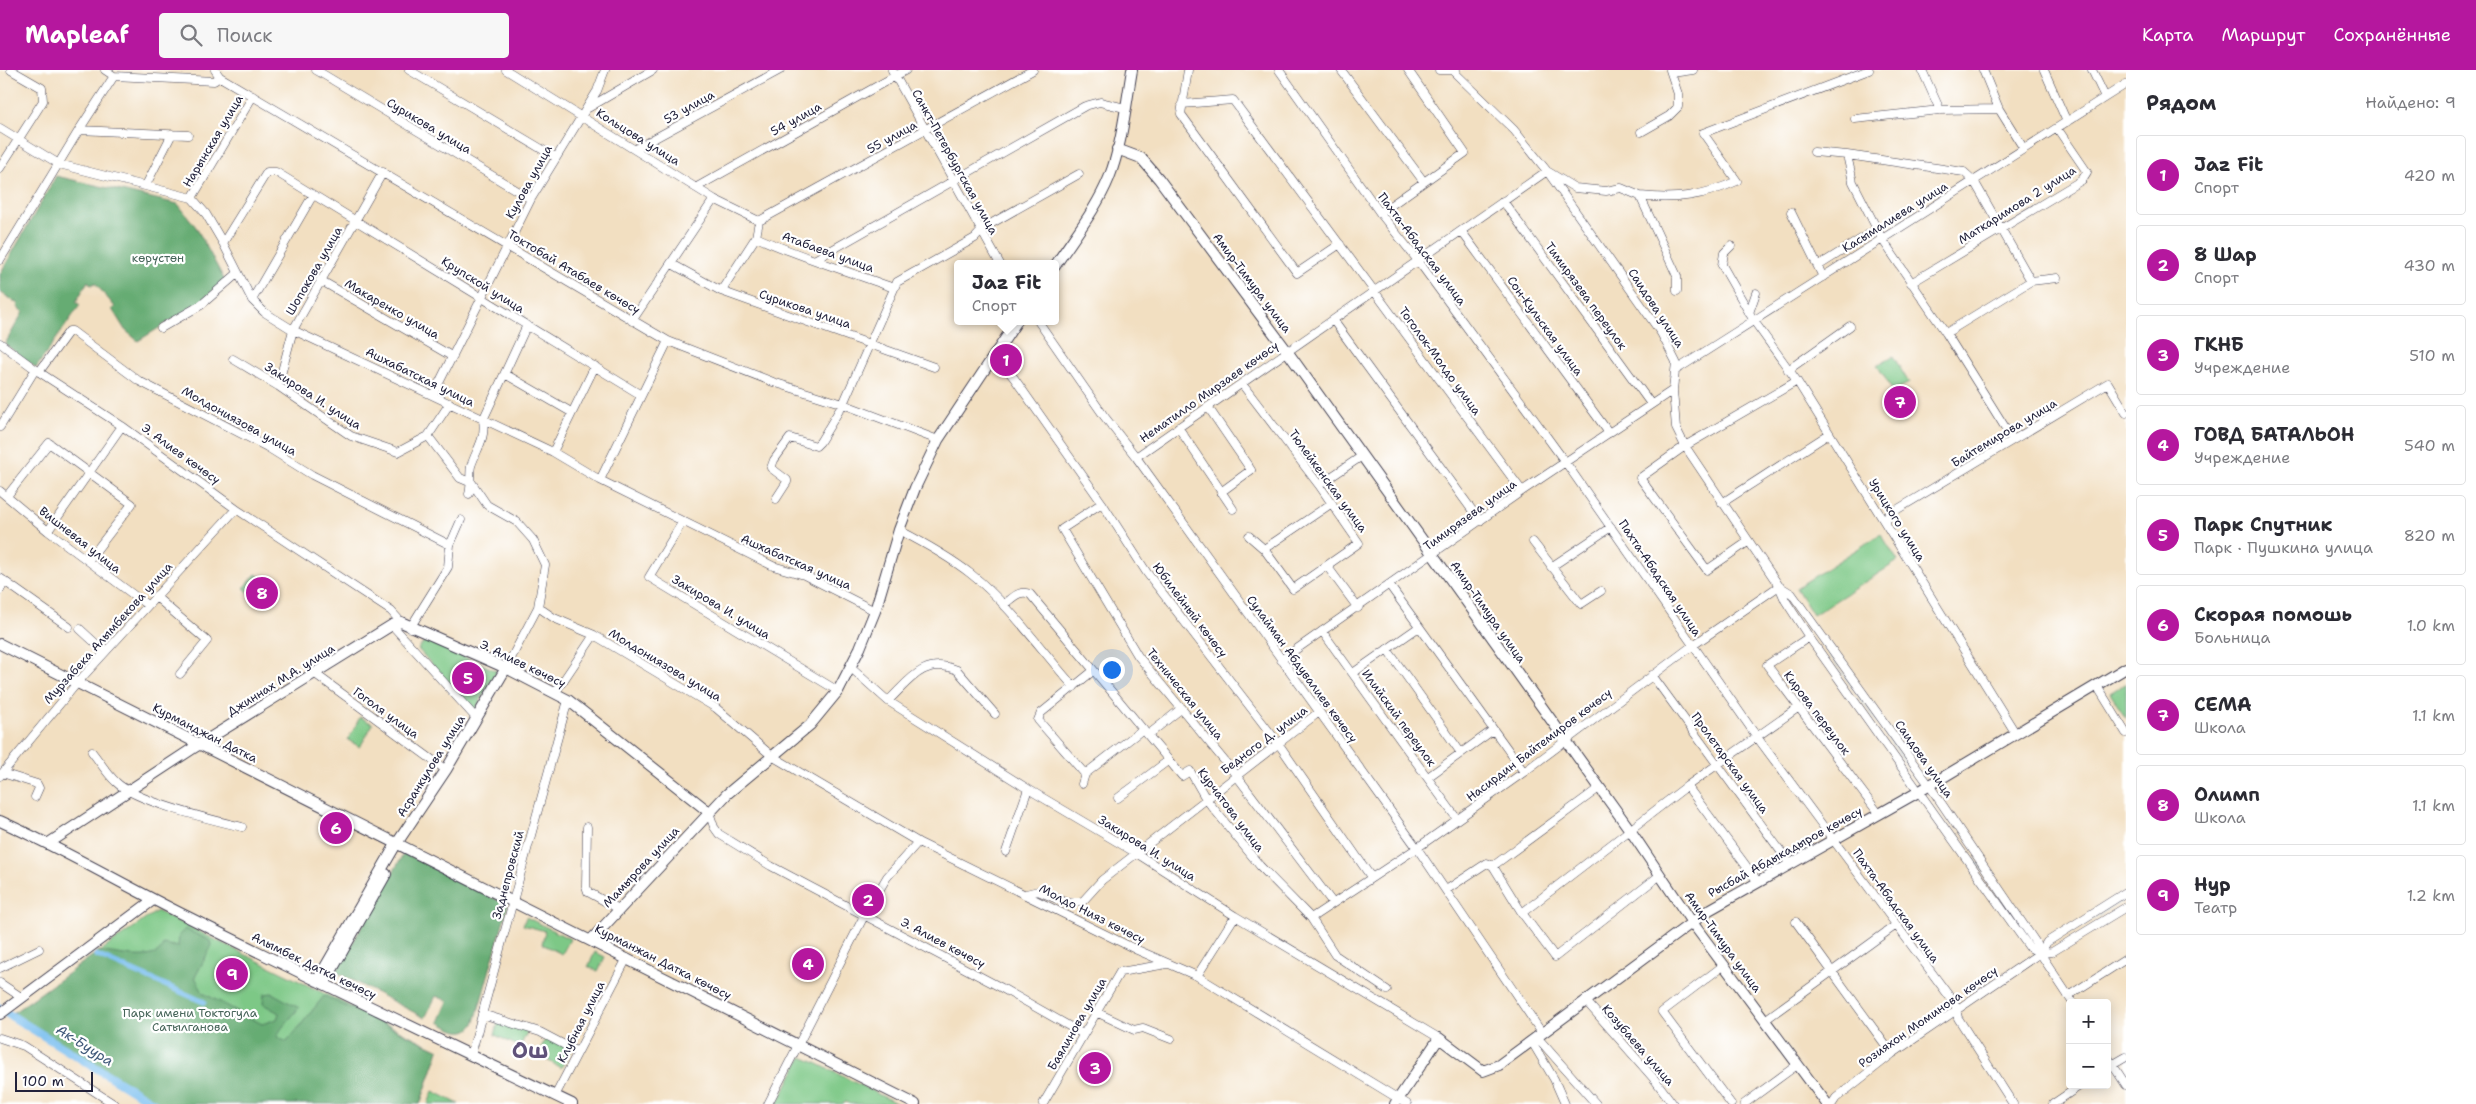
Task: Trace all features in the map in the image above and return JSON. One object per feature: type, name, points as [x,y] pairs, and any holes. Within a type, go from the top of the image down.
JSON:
[{"type":"main road","points":[[1059,260],[1101,193],[1113,166],[1132,70]]},
{"type":"main road","name":"Амир-Тимура улица","points":[[1117,149],[1141,158],[1147,165],[1287,351],[1563,740],[1630,830],[1659,876],[1691,921],[1827,1104]]},
{"type":"main road","name":"Мамырова улица","points":[[591,940],[709,812],[727,794],[810,725],[838,690],[875,611],[899,530],[915,488],[938,440],[1014,325]]},
{"type":"main road","name":"Э. Алиев көчөсү","points":[[401,625],[506,668],[568,700],[709,812]]},
{"type":"main road","name":"Джиннах М.А. улица","points":[[49,843],[128,790],[314,673],[401,625]]},
{"type":"main road","name":"Курманджан Датка","points":[[0,644],[399,843]]},
{"type":"main road","name":"Асранкулова улица","points":[[320,983],[395,846],[399,843],[446,770],[506,668]]},
{"type":"main road","name":"Рысбай Абдыкадыров көчөсү","points":[[1439,1038],[1483,1071],[1498,1065],[1691,921],[1920,791],[2126,668]]},
{"type":"main road","name":"Алымбек Датка көчөсү","points":[[0,821],[49,843],[154,900],[320,983],[572,1104]]},
{"type":"main road","name":"Курманжан Датка көчөсү","points":[[399,843],[915,1104]]},
{"type":"main road","points":[[0,1014],[154,900]]},
{"type":"main road","points":[[1400,1102],[1439,1038]]},
{"type":"street","points":[[0,168],[44,101],[42,88],[11,70]]},
{"type":"street","points":[[105,70],[114,76],[214,81],[218,73]]},
{"type":"street","name":"Сурикова улица","points":[[316,70],[531,199]]},
{"type":"street","points":[[409,70],[555,157]]},
{"type":"street","name":"Кольцова улица","points":[[506,70],[714,199],[760,221]]},
{"type":"street","name":"Кулова улица","points":[[432,395],[453,357],[531,199],[597,90],[606,70]]},
{"type":"street","points":[[581,115],[592,104],[653,70]]},
{"type":"street","name":"53 улица","points":[[635,149],[780,70]]},
{"type":"street","name":"54 улица","points":[[697,187],[894,73],[906,70]]},
{"type":"street","name":"55 улица","points":[[760,221],[1034,70]]},
{"type":"street","points":[[1188,70],[1181,114],[1297,272],[1340,244]]},
{"type":"street","name":"Пахта-Абадская улица","points":[[1279,70],[1380,213],[1419,262],[1566,463],[1757,737],[1955,1004],[1958,1018],[2013,1104]]},
{"type":"street","points":[[1341,70],[1424,182]]},
{"type":"street","points":[[1380,213],[1465,153],[1408,70]]},
{"type":"street","points":[[1439,70],[1455,71]]},
{"type":"street","points":[[1641,132],[1669,116],[1678,107],[1678,94],[1671,71],[1693,70]]},
{"type":"street","points":[[1547,170],[1575,188],[1606,191],[1622,188],[1640,196],[1667,199],[1706,193],[1737,181],[1703,133],[1868,70]]},
{"type":"street","points":[[1922,70],[1940,110]]},
{"type":"street","points":[[1983,70],[2000,109],[2024,149]]},
{"type":"street","points":[[2044,70],[2067,122]]},
{"type":"street","points":[[2092,70],[2105,98]]},
{"type":"street","name":"Саидова улица","points":[[1455,71],[1514,130],[1547,170],[1661,333],[1672,350],[1676,370],[1673,390],[1676,428],[1685,446],[1779,586],[1785,600],[1810,637],[2029,947],[2040,953]]},
{"type":"street","name":"Токтобай Атабаев көчөсү","points":[[218,73],[253,96],[668,341],[773,382],[843,404],[938,440]]},
{"type":"street","name":"Санкт-Петербургская улица","points":[[894,73],[998,260]]},
{"type":"street","points":[[0,260],[2,250],[114,76]]},
{"type":"street","name":"Касымалиева улица","points":[[1676,370],[2126,84]]},
{"type":"street","name":"Нарынская улица","points":[[192,198],[253,96]]},
{"type":"street","name":"Тоголок-Молдо улица","points":[[1182,104],[1233,100],[1522,491]]},
{"type":"street","points":[[816,259],[1085,106],[1100,102],[1125,108]]},
{"type":"street","points":[[1855,119],[1940,110],[2000,109]]},
{"type":"street","points":[[0,128],[58,164],[192,198]]},
{"type":"street","name":"Маткаримова 2 улица","points":[[1911,283],[2086,176],[2087,172],[2057,128]]},
{"type":"street","points":[[79,130],[188,135]]},
{"type":"street","points":[[146,185],[172,134]]},
{"type":"street","points":[[1814,152],[1964,172],[1974,181],[2031,281]]},
{"type":"street","points":[[1847,155],[1853,182],[1882,239],[1946,333],[2014,440]]},
{"type":"street","name":"Нематилло Мирзаев көчөсү","points":[[1136,457],[1462,232],[1547,170]]},
{"type":"street","name":"Крупской улица","points":[[223,243],[267,172],[276,172],[641,394]]},
{"type":"street","name":"Шопокова улица","points":[[278,386],[293,330],[383,172]]},
{"type":"street","points":[[776,499],[787,482],[783,476],[773,471],[772,465],[790,438],[818,445],[843,404],[897,282],[975,238],[985,227],[1079,174]]},
{"type":"street","points":[[252,300],[313,195]]},
{"type":"street","points":[[1640,196],[1677,276],[1677,291]]},
{"type":"street","name":"Ашхабатская улица","points":[[192,198],[206,214],[252,300],[264,312],[293,330],[553,452],[600,480],[773,566],[804,575],[875,611]]},
{"type":"street","points":[[632,321],[714,199]]},
{"type":"street","name":"Тимирязева переулок","points":[[1503,201],[1651,404]]},
{"type":"street","points":[[1791,212],[1823,277]]},
{"type":"street","points":[[721,291],[756,237],[760,221]]},
{"type":"street","points":[[1818,266],[1877,229]]},
{"type":"street","name":"Сон-Кульская улица","points":[[1462,232],[1610,433]]},
{"type":"street","name":"Атабаева улица","points":[[756,237],[783,249],[816,259],[894,288]]},
{"type":"street","name":"Урицкого улица","points":[[1731,246],[1724,253],[1722,265],[1754,321],[1796,381],[2016,734]]},
{"type":"street","name":"Сурикова улица","points":[[672,264],[721,291],[934,367]]},
{"type":"street","points":[[161,328],[201,305],[238,273]]},
{"type":"street","points":[[1946,333],[2031,281],[2057,278]]},
{"type":"street","name":"Макаренко улица","points":[[320,280],[453,357]]},
{"type":"street","points":[[1749,312],[1756,293]]},
{"type":"street","points":[[1332,320],[1480,522]]},
{"type":"street","points":[[469,494],[472,483],[470,468],[485,432],[483,420],[527,325]]},
{"type":"street","name":"Сулайман Абдувалиев көчөсү","points":[[1041,325],[1104,416],[1136,457],[1417,848],[1446,890],[1537,1037]]},
{"type":"street","points":[[1788,370],[1850,326]]},
{"type":"street","name":"Молдониязова улица","points":[[37,371],[69,331],[72,331],[139,381],[267,447],[312,476],[450,545]]},
{"type":"street","points":[[600,480],[668,341]]},
{"type":"street","name":"Э. Алиев көчөсү","points":[[0,343],[37,371],[122,426],[236,509],[391,611],[401,625]]},
{"type":"street","name":"Юбилейный көчөсү","points":[[993,356],[1001,362],[1014,378],[1102,503],[1147,573],[1278,743],[1371,877]]},
{"type":"street","name":"Закирова И. улица","points":[[233,359],[278,386],[350,436],[398,452],[428,436],[450,403]]},
{"type":"street","points":[[553,452],[570,412],[595,366]]},
{"type":"street","points":[[0,427],[37,371]]},
{"type":"street","points":[[505,374],[570,412]]},
{"type":"street","points":[[1749,541],[1707,570],[1640,478],[1685,446],[1796,381]]},
{"type":"street","name":"Байтемирова улица","points":[[1886,523],[1888,515],[2108,383],[2126,413]]},
{"type":"street","name":"Тюлейкенская улица","points":[[1242,384],[1319,485],[1359,543],[1293,589],[1264,549],[1249,536]]},
{"type":"street","name":"Тимирязева улица","points":[[1281,660],[1390,586],[1522,491],[1673,390]]},
{"type":"street","points":[[1208,407],[1251,470],[1221,492]]},
{"type":"street","points":[[48,531],[122,426]]},
{"type":"street","points":[[1178,428],[1233,509]]},
{"type":"street","points":[[1722,503],[1829,434]]},
{"type":"street","name":"Асранкулова улица","points":[[428,436],[460,478],[472,483],[487,505],[516,522],[539,549],[545,565],[538,607],[506,668]]},
{"type":"street","points":[[7,496],[49,443],[132,504],[88,561]]},
{"type":"street","points":[[1319,485],[1362,456]]},
{"type":"street","name":"Вишневая улица","points":[[0,491],[48,531],[147,605]]},
{"type":"street","name":"Техническая улица","points":[[1102,503],[1062,529],[1138,656],[1236,775],[1332,902]]},
{"type":"street","points":[[1264,549],[1332,503]]},
{"type":"street","name":"Мурзабека Алымбекова улица","points":[[1,775],[78,682],[236,509]]},
{"type":"street","points":[[461,520],[450,545],[448,567],[401,625],[476,718]]},
{"type":"street","name":"Закирова И. улица","points":[[683,521],[648,577],[838,690]]},
{"type":"street","points":[[1551,566],[1611,527]]},
{"type":"street","points":[[899,530],[936,550],[972,575],[1003,605],[1074,687]]},
{"type":"street","points":[[1533,542],[1581,604],[1602,591]]},
{"type":"street","points":[[1327,566],[1358,608]]},
{"type":"street","points":[[0,590],[3,579],[69,627]]},
{"type":"street","points":[[1390,586],[1524,772]]},
{"type":"street","name":"Саидова улица","points":[[1779,586],[1792,594],[1929,785],[2036,942],[2040,953],[2070,999]]},
{"type":"street","name":"Насирдин Байтемиров көчөсү","points":[[1311,918],[1332,902],[1417,848],[1524,772],[1563,740],[1692,646],[1779,586]]},
{"type":"street","name":"Курчатова улица","points":[[1003,605],[1019,593],[1025,591],[1030,594],[1182,776],[1190,771],[1206,799],[1260,866],[1311,918],[1335,954],[1387,990]]},
{"type":"street","points":[[155,596],[207,641],[180,674]]},
{"type":"street","name":"Молдониязова улица","points":[[538,607],[554,618],[594,636],[716,708],[772,756]]},
{"type":"street","points":[[1353,673],[1419,627]]},
{"type":"street","points":[[80,629],[105,652]]},
{"type":"street","name":"Илийский переулок","points":[[1322,631],[1457,819]]},
{"type":"street","points":[[555,693],[594,636]]},
{"type":"street","name":"Кирова переулок","points":[[1810,637],[1767,666],[1879,814]]},
{"type":"street","points":[[1387,649],[1461,753]]},
{"type":"street","name":"Закирова И. улица","points":[[850,667],[888,701],[1028,790],[1136,853],[1235,916],[1439,1038]]},
{"type":"street","points":[[888,701],[920,669],[925,667],[951,667],[957,670],[995,714]]},
{"type":"street","points":[[1085,774],[1038,720],[1041,713],[1093,671]]},
{"type":"street","name":"Гоголя улица","points":[[314,673],[446,770]]},
{"type":"street","name":"Пролетарская улица","points":[[1652,675],[1790,864]]},
{"type":"street","points":[[2097,686],[2126,733]]},
{"type":"street","name":"Заднепровский","points":[[471,1055],[568,700]]},
{"type":"street","points":[[1522,913],[1687,786],[1799,707]]},
{"type":"street","points":[[1082,784],[1085,774],[1182,708]]},
{"type":"street","name":"Бедного Д. улица","points":[[1026,894],[1038,891],[1067,903],[1082,901],[1102,880],[1319,712]]},
{"type":"street","points":[[1428,777],[1493,730]]},
{"type":"street","points":[[92,752],[116,783],[128,790],[197,816],[242,827]]},
{"type":"street","name":"Молдо Нияз көчөсү","points":[[772,756],[918,842],[1197,976],[1400,1102]]},
{"type":"street","points":[[1118,798],[1169,760]]},
{"type":"street","points":[[1,775],[37,784],[39,788],[35,797]]},
{"type":"street","points":[[1687,786],[1758,882]]},
{"type":"street","points":[[1493,866],[1599,788]]},
{"type":"street","points":[[1006,852],[1028,790]]},
{"type":"street","name":"Э. Алиев көчөсү","points":[[709,812],[714,827],[726,839],[771,866],[1000,987],[1084,1034]]},
{"type":"street","points":[[587,828],[586,886],[588,892],[619,909]]},
{"type":"street","points":[[768,1104],[864,916],[887,877],[918,842]]},
{"type":"street","points":[[1446,890],[1487,863],[1493,866],[1522,913],[1555,957],[1659,876]]},
{"type":"street","name":"Розияхон Моминова көчөсү","points":[[1832,1104],[1836,1098],[1892,1054],[2040,953],[2047,942],[2126,892]]},
{"type":"street","name":"Розияхон Моминова көчөсү","points":[[2040,953],[2052,952],[2126,907]]},
{"type":"street","points":[[1197,976],[1235,916]]},
{"type":"street","points":[[1796,922],[1892,1054]]},
{"type":"street","points":[[1765,1020],[1896,924]]},
{"type":"street","points":[[0,968],[39,949]]},
{"type":"street","name":"Клубная улица","points":[[555,1096],[627,958]]},
{"type":"street","points":[[2070,999],[2126,959]]},
{"type":"street","name":"Баялинова улица","points":[[1043,1104],[1120,972],[1169,964]]},
{"type":"street","points":[[1724,965],[1662,1012],[1731,1104]]},
{"type":"street","points":[[0,983],[21,997]]},
{"type":"street","name":"Козубаева улица","points":[[1585,1000],[1655,1080],[1673,1104]]},
{"type":"street","points":[[1096,1012],[1134,1030],[1143,1028],[1171,1039]]},
{"type":"street","points":[[482,1014],[540,1032],[578,1052]]},
{"type":"street","points":[[1537,1037],[1565,1104]]},
{"type":"street","points":[[1537,1037],[1596,1104]]},
{"type":"street","points":[[0,1038],[24,1046],[114,1104]]},
{"type":"street","points":[[2111,1065],[2126,1057]]},
{"type":"street","points":[[1744,1104],[1797,1065]]},
{"type":"street","points":[[2111,1067],[2126,1085]]},
{"type":"street","points":[[2053,1104],[2075,1089]]},
{"type":"green space","name":"көрүстөн","points":[[56,176],[178,204],[196,227],[225,281],[199,303],[138,341],[125,330],[112,309],[115,307],[95,283],[91,285],[88,281],[76,302],[80,305],[36,368],[5,344],[23,312],[17,307],[18,304],[0,292],[0,274]]},
{"type":"green space","points":[[1893,356],[1909,383],[1893,391],[1877,365]]},
{"type":"green space","points":[[1881,534],[1898,561],[1813,615],[1796,588]]},
{"type":"green space","points":[[256,574],[264,580],[252,595],[244,588]]},
{"type":"green space","points":[[426,640],[497,671],[474,712],[418,649]]},
{"type":"green space","points":[[2126,683],[2126,719],[2110,693]]},
{"type":"green space","points":[[360,717],[373,724],[360,747],[348,740]]},
{"type":"green space","points":[[404,853],[508,905],[475,1022],[467,1030],[458,1031],[439,1022],[448,1001],[436,996],[425,1018],[336,972]]},
{"type":"green space","name":"Парк имени Токтогула Сатылганова","points":[[157,911],[439,1050],[420,1104],[13,1013]]},
{"type":"green space","points":[[526,917],[570,939],[562,954],[542,944],[545,931],[523,925]]},
{"type":"green space","name":"Парк имени Токтогула Сатылганова","points":[[185,929],[211,941],[212,945],[195,977],[203,993],[262,1024],[277,1019],[279,1013],[263,1004],[264,994],[272,993],[299,1008],[281,1029],[277,1037],[287,1042],[324,996],[439,1050],[420,1104],[160,1104],[13,1013],[99,951],[136,956],[154,954],[160,950],[163,944],[178,947],[179,935]]},
{"type":"green space","points":[[595,952],[605,957],[598,971],[588,967]]},
{"type":"green space","points":[[499,1019],[529,1028],[520,1047],[495,1035]]},
{"type":"green space","points":[[547,1036],[572,1049],[561,1068],[538,1055]]},
{"type":"green space","points":[[802,1057],[898,1104],[850,1104],[845,1102],[844,1104],[777,1104]]},
{"type":"green space","points":[[433,1091],[459,1104],[428,1104]]},
{"type":"waterway","points":[[1789,597],[1919,781]]},
{"type":"waterway","points":[[1975,859],[2029,941]]},
{"type":"waterway","points":[[2070,932],[2126,898]]},
{"type":"waterway","points":[[96,955],[204,1002]]},
{"type":"waterway","name":"Ак-Буура","points":[[0,1009],[155,1104]]},
{"type":"place","name":"Jaz Fit","points":[[1006,360]]},
{"type":"place","name":"СЕМА","points":[[1900,402]]},
{"type":"place","name":"Олимп","points":[[262,593]]},
{"type":"place","name":"Парк Спутник","points":[[468,678]]},
{"type":"place","name":"Скорая помошь","points":[[336,828]]},
{"type":"place","name":"8 Шар","points":[[868,900]]},
{"type":"place","name":"ГОВД БАТАЛЬОН","points":[[808,964]]},
{"type":"place","name":"Нур","points":[[232,974]]},
{"type":"place","name":"ГКНБ","points":[[1095,1068]]},
{"type":"district","name":"Ош","points":[[530,1050]]}]
